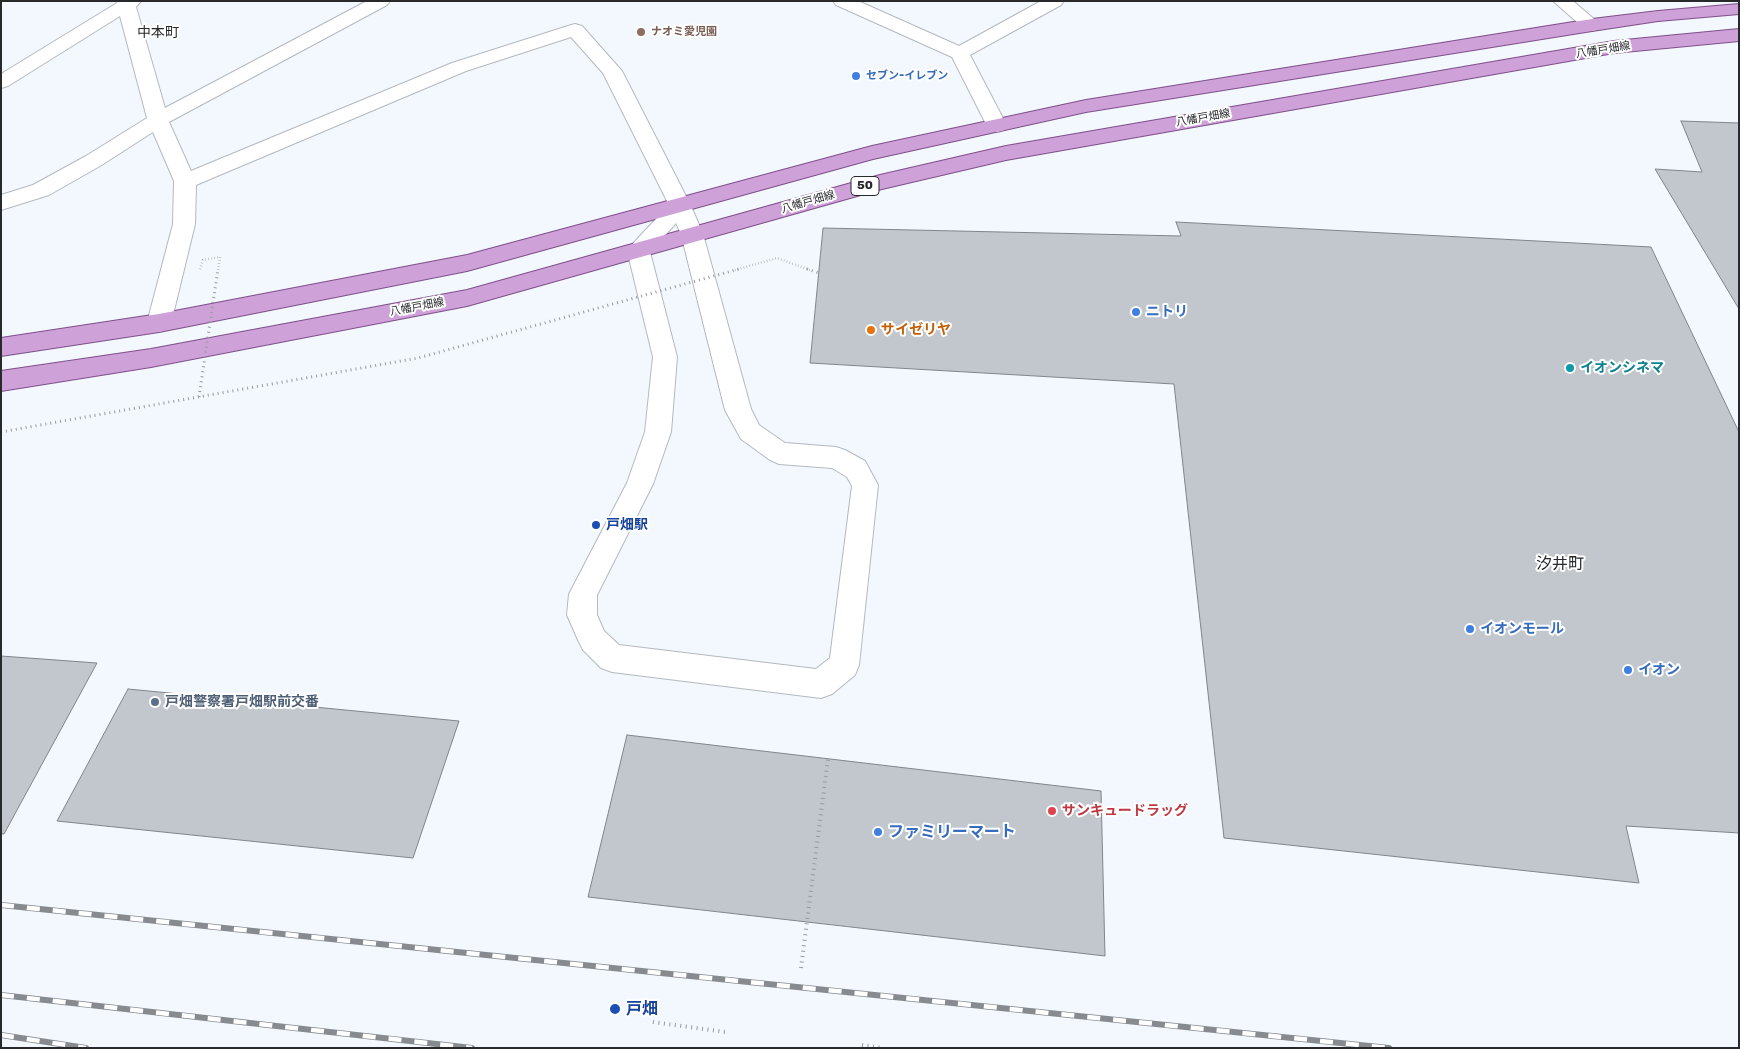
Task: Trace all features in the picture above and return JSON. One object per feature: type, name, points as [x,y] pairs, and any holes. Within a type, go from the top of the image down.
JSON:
[{"type":"main road","name":"八幡戸畑線","points":[[1,347],[159,323],[467,263],[872,153],[1086,106],[1592,25],[1658,16],[1739,9]]},
{"type":"main road","name":"八幡戸畑線","points":[[1,381],[151,358],[467,298],[880,182],[1006,153],[1614,47],[1739,35]]},
{"type":"street","points":[[1,202],[41,190],[93,161],[158,120],[381,1]]},
{"type":"street","points":[[842,1],[960,54],[997,126]]},
{"type":"street","points":[[960,54],[1055,1]]},
{"type":"street","points":[[1562,1],[1592,25]]},
{"type":"street","points":[[1,82],[127,3],[158,120],[185,181],[184,224],[159,323]]},
{"type":"street","points":[[185,181],[459,66],[575,30],[612,71],[680,206],[692,234],[738,410],[750,432],[780,453],[836,458],[856,469],[865,486],[844,665],[821,684],[612,658],[593,640],[582,615],[583,594],[640,484],[658,432],[665,357],[638,250],[680,206]]},
{"type":"path","points":[[199,397],[220,257],[203,260],[200,270]]},
{"type":"path","points":[[1,432],[418,358],[778,258],[819,273]]},
{"type":"path","points":[[801,968],[828,759]]},
{"type":"path","points":[[653,1022],[726,1032]]},
{"type":"path","points":[[862,1045],[882,1048]]},
{"type":"building","points":[[1681,121],[1739,123],[1739,309],[1655,169],[1702,172]]},
{"type":"building","name":"イオンモール","points":[[1176,222],[1651,247],[1739,432],[1739,833],[1626,826],[1639,883],[1224,838],[1174,384],[810,363],[823,228],[1181,236]]},
{"type":"building","points":[[1,656],[97,663],[4,834],[1,834]]},
{"type":"building","points":[[128,689],[459,721],[413,858],[57,821]]},
{"type":"building","points":[[627,735],[1101,791],[1105,956],[588,897]]},
{"type":"railway","points":[[1,905],[1389,1048]]},
{"type":"railway","points":[[1,995],[472,1048]]},
{"type":"railway","points":[[1,1035],[86,1048]]},
{"type":"place","name":"ナオミ愛児園","points":[[641,32]]},
{"type":"place","name":"セブン-イレブン","points":[[856,76]]},
{"type":"place","name":"ニトリ","points":[[1136,312]]},
{"type":"place","name":"サイゼリヤ","points":[[871,330]]},
{"type":"place","name":"イオンシネマ","points":[[1570,368]]},
{"type":"place","name":"戸畑駅","points":[[596,525]]},
{"type":"place","name":"イオンモール","points":[[1470,629]]},
{"type":"place","name":"イオン","points":[[1628,670]]},
{"type":"place","name":"戸畑警察署戸畑駅前交番","points":[[155,702]]},
{"type":"place","name":"サンキュードラッグ","points":[[1052,811]]},
{"type":"place","name":"ファミリーマート","points":[[878,832]]},
{"type":"place","name":"戸畑","points":[[615,1009]]},
{"type":"district","name":"中本町","points":[[158,33]]},
{"type":"district","name":"汐井町","points":[[1560,564]]}]
